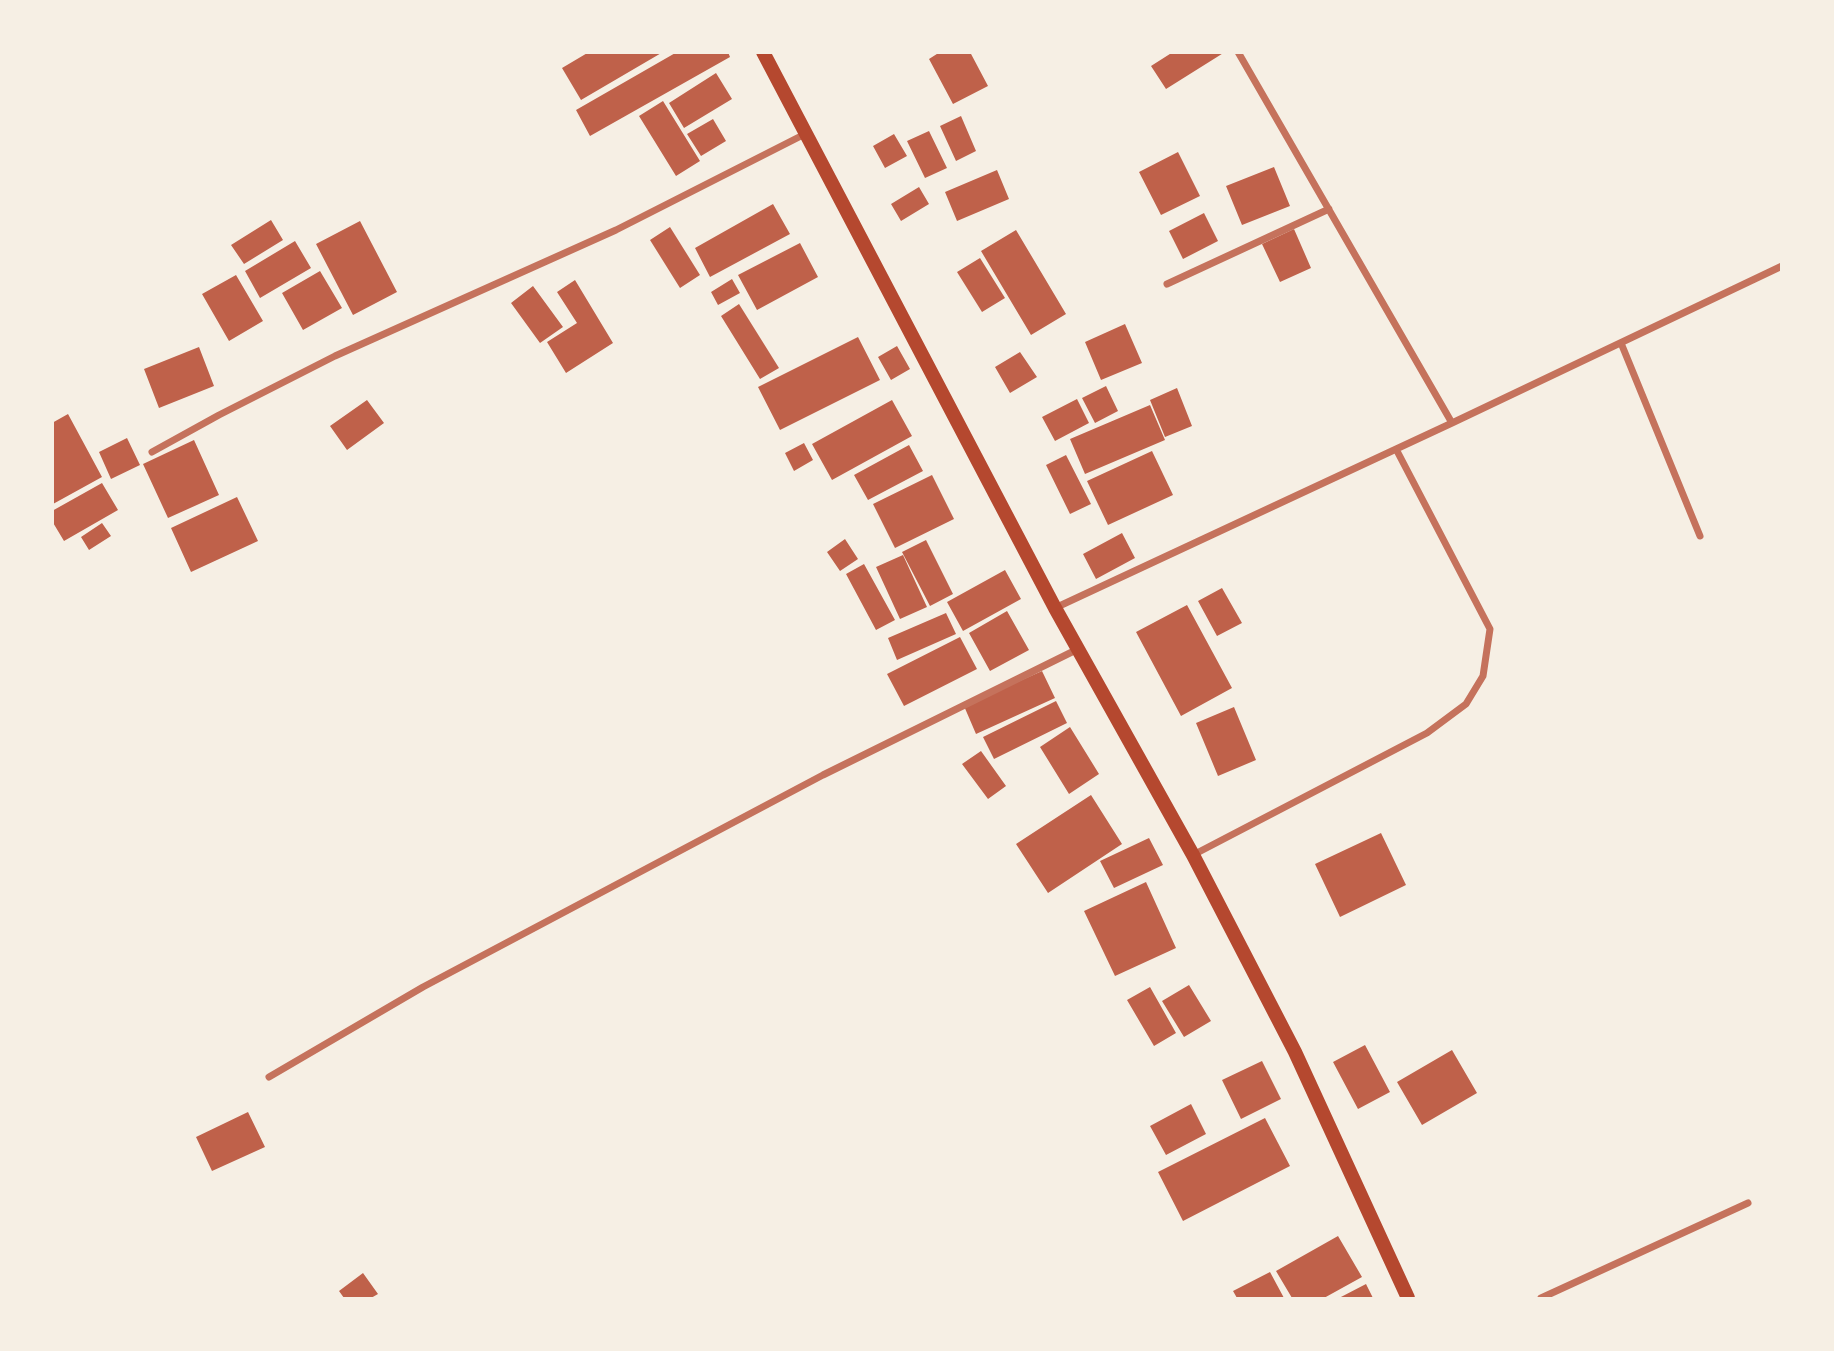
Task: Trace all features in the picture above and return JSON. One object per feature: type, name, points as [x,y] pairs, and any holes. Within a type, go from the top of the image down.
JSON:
[{"type":"main road","points":[[763,52],[1055,608],[1194,855],[1295,1052],[1408,1298]]},
{"type":"street","points":[[1238,52],[1452,423]]},
{"type":"street","points":[[152,452],[335,356],[616,230],[806,134]]},
{"type":"street","points":[[1167,284],[1329,209]]},
{"type":"street","points":[[1055,608],[1782,267]]},
{"type":"street","points":[[1621,343],[1700,536]]},
{"type":"street","points":[[1194,855],[1427,733],[1466,704],[1483,676],[1490,629],[1396,449]]},
{"type":"street","points":[[270,1077],[423,988],[823,775],[1078,649]]},
{"type":"street","points":[[1541,1298],[1748,1203]]},
{"type":"building","points":[[589,52],[663,52],[581,100],[562,68]]},
{"type":"building","points":[[677,52],[728,52],[730,57],[590,136],[576,110]]},
{"type":"building","points":[[940,52],[970,52],[988,86],[953,104],[929,59]]},
{"type":"building","points":[[1173,52],[1225,52],[1166,89],[1151,66]]},
{"type":"building","points":[[716,73],[732,99],[684,128],[669,103]]},
{"type":"building","points":[[663,101],[700,161],[676,176],[639,116]]},
{"type":"building","points":[[961,116],[976,151],[956,161],[940,126]]},
{"type":"building","points":[[713,119],[726,141],[701,156],[687,134]]},
{"type":"building","points":[[929,131],[947,168],[925,178],[907,141]]},
{"type":"building","points":[[894,134],[907,156],[885,168],[873,146]]},
{"type":"building","points":[[1178,152],[1200,196],[1161,215],[1139,172]]},
{"type":"building","points":[[1274,167],[1290,206],[1242,225],[1226,186]]},
{"type":"building","points":[[997,170],[1009,199],[957,221],[945,192]]},
{"type":"building","points":[[919,187],[929,204],[901,221],[891,204]]},
{"type":"building","points":[[773,204],[790,234],[710,277],[695,248]]},
{"type":"building","points":[[1204,213],[1218,241],[1183,259],[1169,231]]},
{"type":"building","points":[[271,220],[283,240],[244,264],[231,245]]},
{"type":"building","points":[[360,221],[397,292],[353,315],[316,244]]},
{"type":"building","points":[[670,227],[700,275],[680,288],[650,240]]},
{"type":"building","points":[[1294,229],[1311,268],[1280,282],[1262,244]]},
{"type":"building","points":[[1016,230],[1066,314],[1031,335],[981,251]]},
{"type":"building","points":[[295,241],[311,268],[260,298],[245,271]]},
{"type":"building","points":[[800,243],[818,277],[757,310],[738,275]]},
{"type":"building","points":[[980,258],[1005,298],[982,312],[957,272]]},
{"type":"building","points":[[320,271],[342,308],[303,330],[282,293]]},
{"type":"building","points":[[236,275],[263,321],[229,341],[202,294]]},
{"type":"building","points":[[732,279],[740,293],[718,305],[711,292]]},
{"type":"building","points":[[575,280],[613,343],[566,373],[547,342],[577,323],[557,292]]},
{"type":"building","points":[[533,286],[563,327],[540,343],[511,303]]},
{"type":"building","points":[[739,304],[779,368],[760,379],[721,316]]},
{"type":"building","points":[[1125,324],[1142,363],[1101,380],[1085,342]]},
{"type":"building","points":[[858,337],[880,380],[780,430],[758,387]]},
{"type":"building","points":[[897,346],[910,369],[891,380],[878,357]]},
{"type":"building","points":[[199,347],[214,386],[159,408],[144,369]]},
{"type":"building","points":[[1020,352],[1037,377],[1010,393],[995,367]]},
{"type":"building","points":[[1106,386],[1118,411],[1095,423],[1082,398]]},
{"type":"building","points":[[1177,388],[1192,426],[1165,437],[1150,400]]},
{"type":"building","points":[[1077,399],[1089,423],[1055,441],[1042,417]]},
{"type":"building","points":[[367,400],[384,423],[347,450],[330,426]]},
{"type":"building","points":[[892,400],[912,436],[832,480],[812,444]]},
{"type":"building","points":[[1150,405],[1165,440],[1085,474],[1070,439]]},
{"type":"building","points":[[68,414],[102,477],[53,504],[52,423]]},
{"type":"building","points":[[127,438],[140,465],[111,479],[99,452]]},
{"type":"building","points":[[194,440],[219,495],[168,518],[143,464]]},
{"type":"building","points":[[804,443],[813,460],[794,471],[785,453]]},
{"type":"building","points":[[909,445],[923,471],[868,500],[854,475]]},
{"type":"building","points":[[1152,451],[1173,495],[1108,525],[1087,481]]},
{"type":"building","points":[[1066,455],[1091,504],[1070,514],[1046,465]]},
{"type":"building","points":[[932,475],[954,519],[895,548],[873,504]]},
{"type":"building","points":[[102,483],[118,510],[64,541],[52,521],[52,511]]},
{"type":"building","points":[[237,497],[258,541],[191,572],[171,528]]},
{"type":"building","points":[[102,523],[111,536],[89,550],[81,537]]},
{"type":"building","points":[[1122,533],[1135,558],[1096,579],[1083,554]]},
{"type":"building","points":[[845,539],[858,559],[840,571],[827,552]]},
{"type":"building","points":[[926,540],[953,594],[930,606],[902,552]]},
{"type":"building","points":[[903,555],[927,607],[900,619],[876,567]]},
{"type":"building","points":[[864,564],[895,620],[876,630],[846,574]]},
{"type":"building","points":[[1005,570],[1021,599],[963,631],[947,602]]},
{"type":"building","points":[[1222,588],[1242,623],[1217,636],[1198,601]]},
{"type":"building","points":[[1187,605],[1232,688],[1181,716],[1136,632]]},
{"type":"building","points":[[1007,611],[1029,650],[990,671],[969,633]]},
{"type":"building","points":[[946,613],[956,634],[897,660],[888,638]]},
{"type":"building","points":[[960,637],[977,669],[904,706],[887,674]]},
{"type":"building","points":[[1042,671],[1055,698],[976,734],[964,706]]},
{"type":"building","points":[[1056,701],[1067,723],[994,759],[983,737]]},
{"type":"building","points":[[1234,707],[1256,760],[1218,776],[1196,723]]},
{"type":"building","points":[[1070,727],[1099,774],[1069,794],[1040,747]]},
{"type":"building","points":[[981,751],[1006,786],[988,799],[962,764]]},
{"type":"building","points":[[1091,795],[1122,844],[1048,893],[1016,844]]},
{"type":"building","points":[[1381,833],[1406,885],[1340,917],[1315,864]]},
{"type":"building","points":[[1149,838],[1163,865],[1114,888],[1100,861]]},
{"type":"building","points":[[1146,882],[1176,948],[1115,976],[1084,911]]},
{"type":"building","points":[[1189,985],[1211,1021],[1184,1037],[1162,1001]]},
{"type":"building","points":[[1150,987],[1176,1033],[1154,1046],[1127,1000]]},
{"type":"building","points":[[1365,1045],[1390,1092],[1358,1109],[1333,1062]]},
{"type":"building","points":[[1452,1050],[1477,1093],[1422,1125],[1397,1082]]},
{"type":"building","points":[[1262,1061],[1281,1099],[1241,1119],[1222,1080]]},
{"type":"building","points":[[1191,1104],[1206,1134],[1166,1155],[1150,1126]]},
{"type":"building","points":[[248,1112],[265,1147],[212,1171],[196,1137]]},
{"type":"building","points":[[1265,1118],[1290,1166],[1183,1221],[1158,1172]]},
{"type":"building","points":[[1338,1236],[1362,1277],[1324,1298],[1292,1298],[1276,1271]]},
{"type":"building","points":[[1270,1272],[1284,1298],[1237,1298],[1233,1291]]},
{"type":"building","points":[[363,1273],[378,1294],[371,1298],[344,1298],[339,1291]]},
{"type":"building","points":[[1366,1284],[1373,1298],[1339,1298]]}]
